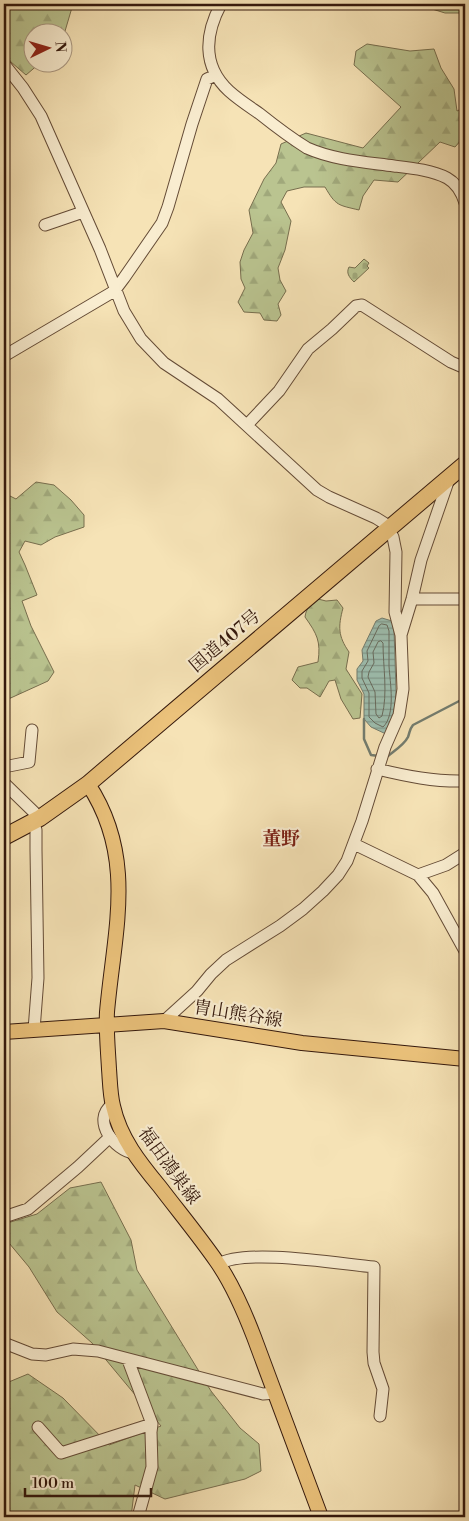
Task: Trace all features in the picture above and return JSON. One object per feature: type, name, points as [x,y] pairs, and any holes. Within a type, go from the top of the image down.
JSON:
[{"type":"highway","name":"国道407号","points":[[4,837],[36,820],[88,784],[465,464]]},
{"type":"main road","name":"福田鴻巣線","points":[[88,784],[102,807],[106,818],[114,844],[119,878],[119,908],[106,1026],[112,1105],[124,1138],[218,1264],[244,1311],[321,1517]]},
{"type":"main road","name":"胄山熊谷線","points":[[4,1032],[164,1022],[302,1043],[465,1059]]},
{"type":"street","points":[[221,4],[210,30],[208,42],[209,55],[216,75],[228,90],[239,99],[307,148],[316,152],[352,160],[411,168],[437,174],[447,178],[456,185],[465,202]]},
{"type":"street","points":[[4,64],[23,88],[41,116],[100,249],[115,290],[131,324],[150,350],[164,363],[218,399],[317,490],[384,523],[392,537],[396,552],[395,612],[401,635],[402,699],[399,715],[384,747],[354,844],[347,860],[323,892],[280,926],[226,960],[164,1022]]},
{"type":"street","points":[[4,356],[115,290],[162,223],[192,124],[208,79],[216,75]]},
{"type":"street","points":[[45,225],[83,212]]},
{"type":"street","points":[[247,426],[279,391],[308,349],[359,305],[362,305],[450,362],[465,368]]},
{"type":"street","points":[[401,635],[421,560],[450,477]]},
{"type":"street","points":[[412,599],[465,599]]},
{"type":"street","points":[[4,767],[29,762],[32,730]]},
{"type":"street","points":[[377,770],[424,779],[465,781]]},
{"type":"street","points":[[4,783],[36,820],[38,978],[34,1030]]},
{"type":"street","points":[[354,844],[418,875],[433,893],[462,938],[465,952]]},
{"type":"street","points":[[418,875],[446,865],[465,854]]},
{"type":"street","points":[[112,1105],[106,1109],[103,1116],[104,1128],[124,1151],[134,1153]]},
{"type":"street","points":[[4,1217],[28,1209],[110,1137]]},
{"type":"street","points":[[218,1264],[230,1260],[269,1257],[374,1267],[373,1352],[374,1363],[383,1389],[380,1416]]},
{"type":"street","points":[[4,1343],[32,1354],[46,1355],[72,1350],[98,1352],[263,1394],[276,1393]]},
{"type":"street","points":[[128,1360],[152,1424],[152,1467],[138,1517]]},
{"type":"street","points":[[38,1426],[61,1453],[152,1424]]},
{"type":"green space","points":[[4,4],[73,4],[68,22],[22,22],[22,72],[11,62],[4,52]]},
{"type":"green space","points":[[416,4],[465,4],[465,13],[445,13]]},
{"type":"green space","points":[[367,44],[410,51],[434,49],[441,68],[454,89],[457,111],[465,107],[465,138],[455,147],[440,142],[398,182],[374,180],[363,196],[359,210],[338,204],[325,187],[304,187],[287,191],[281,202],[291,221],[285,250],[278,268],[280,280],[286,291],[278,304],[281,315],[277,321],[264,320],[260,313],[244,312],[238,302],[245,288],[241,279],[240,262],[253,233],[249,210],[264,179],[276,163],[281,144],[306,133],[363,148],[401,107],[354,65],[356,51]]},
{"type":"green space","points":[[364,259],[369,263],[367,266],[369,268],[354,282],[348,275],[349,267],[355,268]]},
{"type":"green space","points":[[36,482],[54,485],[71,500],[84,515],[84,527],[55,537],[41,545],[25,541],[19,552],[37,595],[22,601],[31,626],[54,672],[48,681],[4,701],[4,493],[16,499]]},
{"type":"green space","points":[[318,599],[326,601],[337,600],[343,608],[340,631],[349,652],[346,669],[362,694],[360,718],[353,719],[341,699],[335,680],[329,681],[320,697],[307,688],[300,688],[292,680],[298,667],[318,662],[319,648],[317,638],[305,617],[309,606]]},
{"type":"green space","points":[[101,1182],[131,1240],[137,1270],[211,1391],[240,1428],[259,1444],[261,1471],[245,1479],[165,1499],[135,1485],[131,1517],[4,1517],[4,1384],[28,1374],[63,1398],[109,1445],[161,1426],[92,1343],[57,1312],[29,1267],[4,1237],[4,1224],[37,1214],[70,1188]]},
{"type":"water","points":[[382,618],[392,621],[394,630],[395,709],[386,734],[371,727],[364,719],[364,694],[357,680],[357,669],[363,661],[362,650],[376,621]]},
{"type":"waterway","points":[[385,756],[388,756],[404,743],[413,725],[465,698]]},
{"type":"waterway","points":[[364,719],[364,739],[371,755],[379,756]]},
{"type":"district","name":"董野","points":[[281,839]]}]
